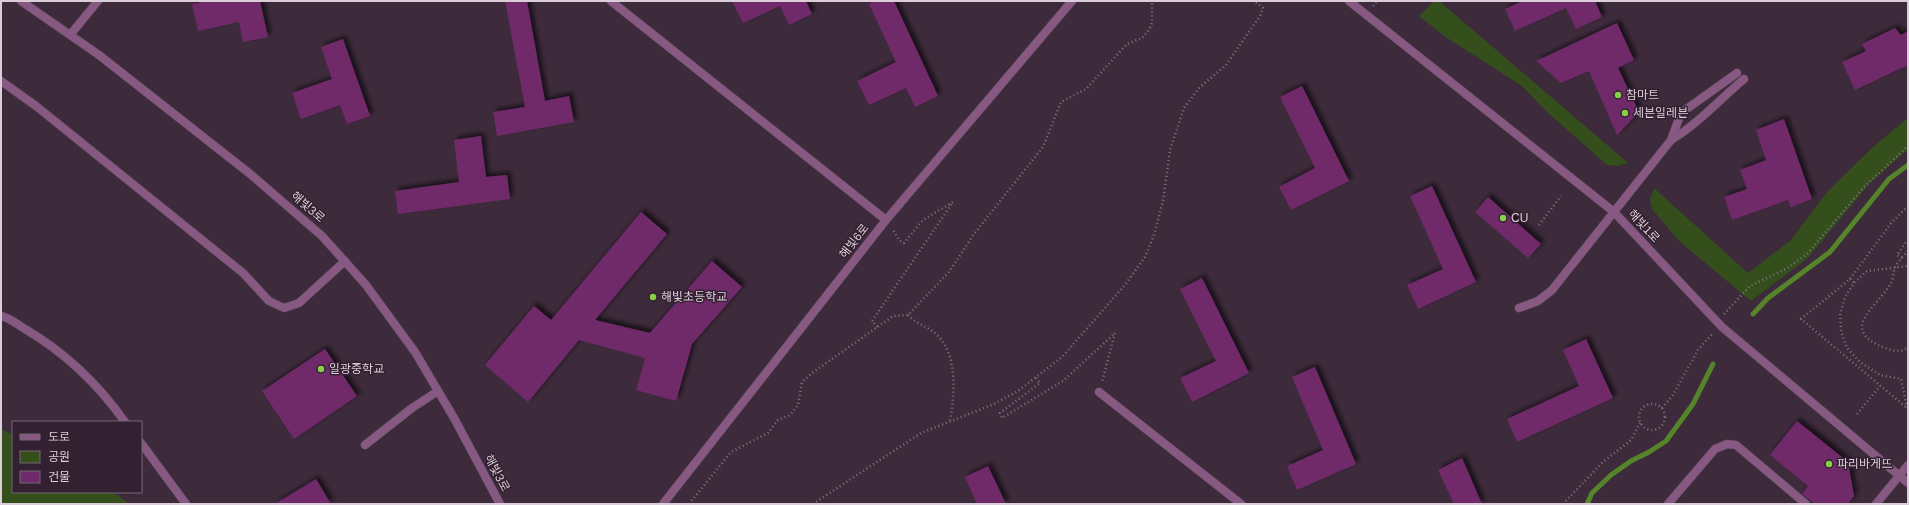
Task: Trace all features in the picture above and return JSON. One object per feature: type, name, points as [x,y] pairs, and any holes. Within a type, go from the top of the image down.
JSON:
[{"type":"street","name":"해빛3로","points":[[21,1],[99,55],[249,173],[322,236],[366,285],[415,352],[500,504]]},
{"type":"street","points":[[70,35],[98,1]]},
{"type":"street","points":[[611,1],[886,220]]},
{"type":"street","name":"해빛6로","points":[[663,504],[886,220],[1072,1]]},
{"type":"street","name":"해빛1로","points":[[1349,1],[1614,212],[1717,322],[1908,483]]},
{"type":"street","points":[[1519,308],[1538,301],[1552,290],[1671,140],[1681,113],[1737,73]]},
{"type":"street","points":[[1671,140],[1692,127],[1744,79]]},
{"type":"street","points":[[1,82],[36,106],[237,268],[269,301],[284,308],[299,303],[345,261]]},
{"type":"street","points":[[1,316],[35,334],[66,356],[105,394],[124,421]]},
{"type":"street","points":[[366,445],[412,408],[438,391]]},
{"type":"street","points":[[1099,392],[1241,504]]},
{"type":"street","points":[[142,444],[186,504]]},
{"type":"street","points":[[1668,504],[1715,449],[1726,444],[1736,445],[1806,504]]},
{"type":"street","points":[[1876,504],[1908,465]]},
{"type":"path","points":[[908,315],[949,272],[974,234],[1043,147],[1061,102],[1086,89],[1127,44],[1142,38],[1149,30],[1152,23],[1152,1]]},
{"type":"path","points":[[813,504],[921,433],[950,420],[994,404],[1018,391],[1062,357],[1126,285],[1145,257],[1158,222],[1163,201],[1170,150],[1184,108],[1199,88],[1226,65],[1260,16],[1263,8],[1254,1]]},
{"type":"path","points":[[1717,322],[1750,286],[1786,269],[1807,254],[1864,187],[1908,146]]},
{"type":"path","points":[[1539,225],[1561,196]]},
{"type":"path","points":[[877,327],[872,321],[953,202],[923,220],[904,243],[899,240]]},
{"type":"path","points":[[1907,408],[1801,319],[1850,279],[1892,222],[1908,206]]},
{"type":"path","points":[[1902,258],[1897,255],[1908,238]]},
{"type":"path","points":[[1908,251],[1894,271],[1892,282],[1864,316],[1862,324],[1864,332],[1871,340],[1881,346],[1896,352],[1905,350],[1908,347]]},
{"type":"path","points":[[1907,408],[1901,379],[1880,375],[1860,362],[1847,348],[1841,330],[1840,314],[1845,297],[1854,283],[1867,271],[1908,266]]},
{"type":"path","points":[[1850,279],[1854,283]]},
{"type":"path","points":[[689,504],[731,452],[768,433],[778,420],[790,415],[798,405],[802,382],[812,373],[893,316],[908,315],[937,335],[947,352],[954,397],[950,420]]},
{"type":"path","points":[[1036,378],[1040,383],[1000,413],[1002,418],[1063,380],[1115,332],[1099,392]]},
{"type":"path","points":[[1662,408],[1672,395],[1691,360],[1703,344]]},
{"type":"path","points":[[1856,366],[1860,362]]},
{"type":"path","points":[[1857,414],[1880,386]]},
{"type":"path","points":[[1563,504],[1603,462],[1631,440],[1640,423],[1640,410],[1650,403],[1657,404],[1662,408],[1666,419],[1658,429],[1648,430],[1640,423]]},
{"type":"green space","points":[[1434,1],[1439,1],[1628,163],[1617,166],[1607,165],[1547,112],[1522,86],[1447,38],[1419,16]]},
{"type":"green space","points":[[1908,118],[1908,149],[1870,183],[1808,258],[1751,301],[1679,241],[1652,209],[1650,199],[1654,188],[1748,273],[1791,240],[1828,191],[1874,146]]},
{"type":"green space","points":[[1,429],[12,434],[12,493],[114,493],[129,504],[1,504]]},
{"type":"building","points":[[207,1],[260,1],[268,37],[243,42],[239,22],[198,31],[192,4]]},
{"type":"building","points":[[505,1],[527,1],[545,101],[569,96],[574,122],[497,136],[493,112],[525,107]]},
{"type":"building","points":[[732,1],[806,1],[812,14],[789,25],[780,6],[743,23]]},
{"type":"building","points":[[875,1],[894,1],[938,96],[915,107],[906,88],[869,105],[857,81],[896,62],[869,4]]},
{"type":"building","points":[[1522,1],[1595,1],[1602,17],[1576,29],[1566,8],[1515,31],[1505,9]]},
{"type":"building","points":[[1617,23],[1634,60],[1618,68],[1639,112],[1617,135],[1589,71],[1561,83],[1536,61]]},
{"type":"building","points":[[1895,28],[1901,35],[1908,31],[1908,65],[1855,90],[1842,62],[1866,51],[1862,44]]},
{"type":"building","points":[[343,39],[370,116],[347,124],[340,105],[301,119],[292,93],[332,79],[321,47]]},
{"type":"building","points":[[1302,86],[1349,181],[1291,210],[1279,187],[1315,168],[1280,97]]},
{"type":"building","points":[[1784,119],[1812,199],[1791,207],[1788,200],[1732,220],[1724,197],[1747,189],[1740,170],[1766,160],[1756,130]]},
{"type":"building","points":[[481,136],[486,177],[507,175],[510,199],[398,214],[395,191],[459,182],[454,140]]},
{"type":"building","points":[[1432,186],[1476,282],[1418,309],[1407,285],[1443,269],[1410,196]]},
{"type":"building","points":[[1488,197],[1541,244],[1528,258],[1475,212]]},
{"type":"building","points":[[641,212],[667,234],[595,320],[650,333],[712,261],[742,287],[692,344],[676,401],[636,390],[645,358],[579,340],[528,402],[485,365],[534,306],[551,320]]},
{"type":"building","points":[[1202,278],[1249,373],[1192,402],[1180,378],[1216,361],[1180,289]]},
{"type":"building","points":[[1586,339],[1613,398],[1517,442],[1507,419],[1579,386],[1563,350]]},
{"type":"building","points":[[325,349],[357,396],[294,439],[262,391]]},
{"type":"building","points":[[1315,367],[1356,464],[1297,490],[1287,466],[1323,450],[1292,377]]},
{"type":"building","points":[[1797,421],[1848,462],[1854,496],[1848,504],[1815,504],[1802,494],[1808,486],[1770,455]]},
{"type":"building","points":[[1462,458],[1482,504],[1454,504],[1438,470]]},
{"type":"building","points":[[988,466],[1006,504],[977,504],[965,477]]},
{"type":"building","points":[[316,479],[331,504],[275,504]]},
{"type":"waterway","points":[[1753,314],[1768,298],[1830,252],[1889,179],[1908,165]]},
{"type":"waterway","points":[[1587,504],[1592,493],[1611,475],[1631,461],[1666,441],[1693,404],[1713,364]]},
{"type":"place","name":"참마트","points":[[1618,95]]},
{"type":"place","name":"세븐일레븐","points":[[1625,113]]},
{"type":"place","name":"CU","points":[[1503,218]]},
{"type":"place","name":"해빛초등학교","points":[[653,297]]},
{"type":"place","name":"일광중학교","points":[[321,369]]},
{"type":"place","name":"파리바게뜨","points":[[1829,464]]}]
